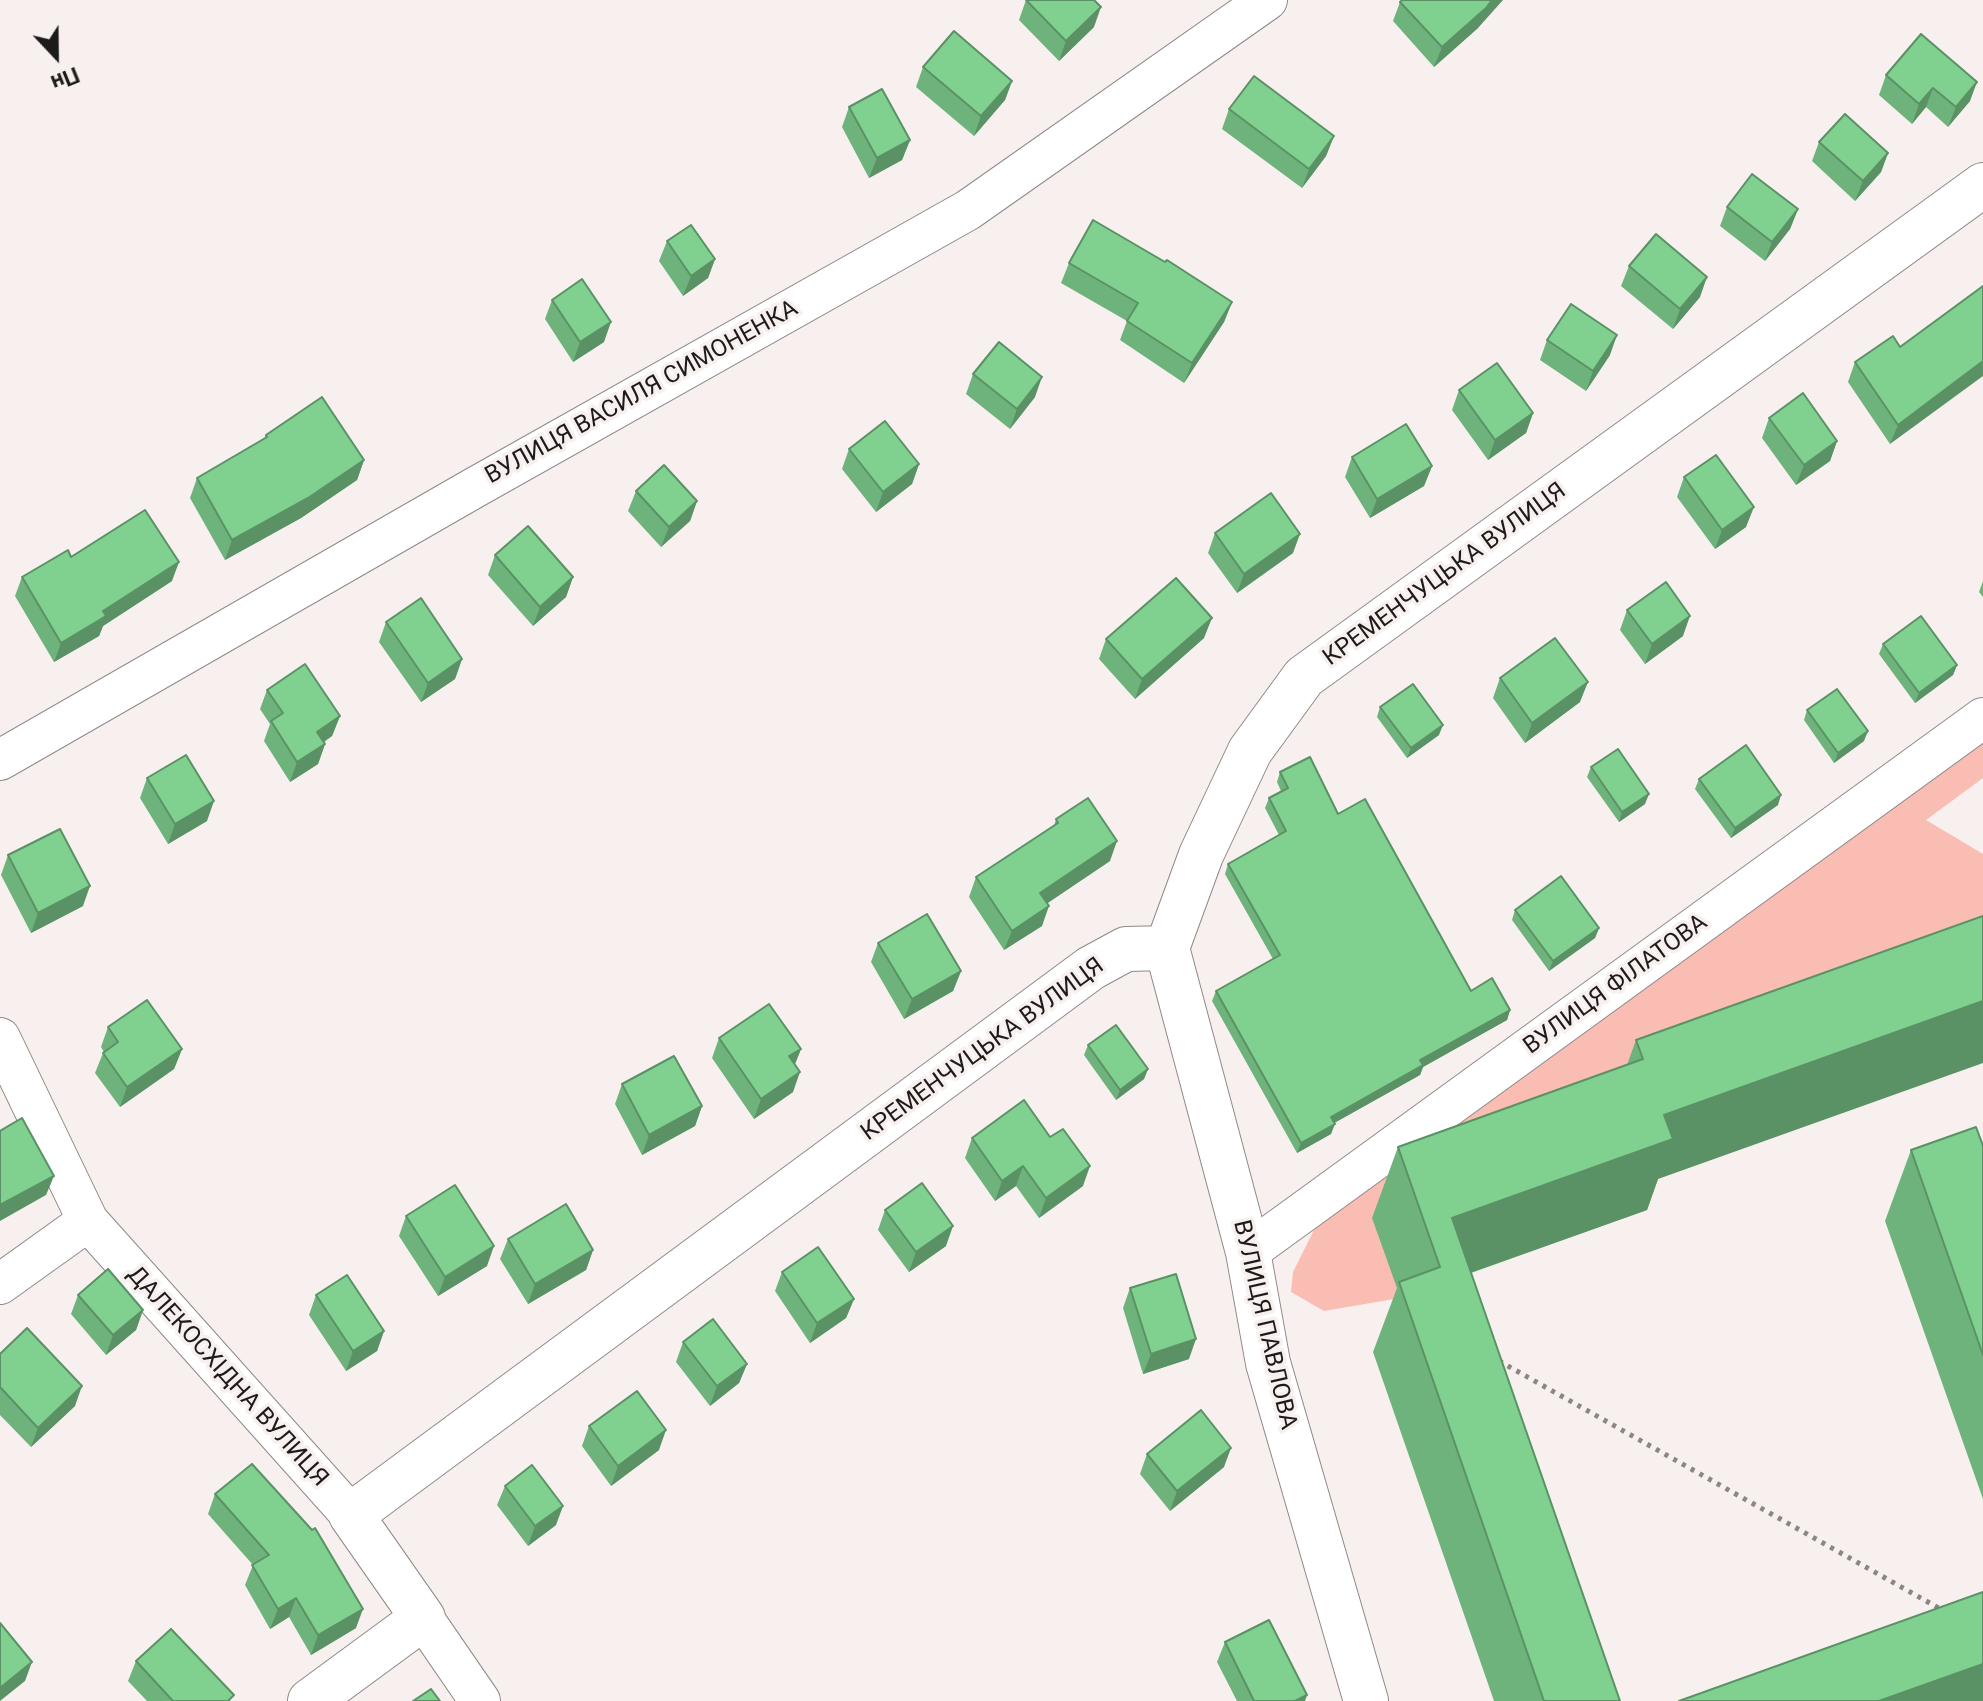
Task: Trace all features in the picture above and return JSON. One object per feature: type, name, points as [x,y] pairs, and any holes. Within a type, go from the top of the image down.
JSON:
[{"type":"street","name":"ВУЛИЦЯ ВАСИЛЯ СИМОНЕНКА","points":[[0,760],[968,210],[1267,0]]},
{"type":"street","name":"КРЕМЕНЧУЦЬКА ВУЛИЦЯ","points":[[351,1515],[1091,968],[1126,949],[1167,948],[1201,855],[1250,751],[1304,677],[1983,185]]},
{"type":"street","name":"ВУЛИЦЯ ФІЛАТОВА","points":[[1248,1252],[1983,718]]},
{"type":"street","name":"ВУЛИЦЯ ПАВЛОВА","points":[[1167,948],[1248,1252],[1268,1363],[1366,1701]]},
{"type":"street","name":"ДАЛЕКОСХІДНА ВУЛИЦЯ","points":[[0,1038],[88,1221],[351,1515],[480,1701]]},
{"type":"street","points":[[0,1284],[88,1221]]},
{"type":"street","points":[[310,1701],[423,1618]]},
{"type":"path","points":[[1489,1356],[1954,1617]]},
{"type":"shaded area","points":[[1983,736],[1983,778],[1926,820],[1983,854],[1983,978],[1400,1298],[1324,1311],[1291,1292],[1293,1272],[1317,1224]]},
{"type":"building","points":[[1026,0],[1094,0],[1101,7],[1066,41]]},
{"type":"building","points":[[1492,0],[1442,47],[1400,2]]},
{"type":"building","points":[[954,31],[1012,81],[981,116],[923,67]]},
{"type":"building","points":[[1921,34],[1977,82],[1956,107],[1933,88],[1919,104],[1886,75]]},
{"type":"building","points":[[1254,76],[1334,136],[1309,169],[1229,109]]},
{"type":"building","points":[[882,89],[910,140],[877,158],[849,107]]},
{"type":"building","points":[[1845,114],[1888,153],[1863,181],[1819,142]]},
{"type":"building","points":[[1752,174],[1798,209],[1772,242],[1727,207]]},
{"type":"building","points":[[1093,220],[1165,262],[1167,260],[1232,302],[1192,363],[1127,321],[1138,303],[1069,263]]},
{"type":"building","points":[[691,225],[715,259],[691,276],[667,241]]},
{"type":"building","points":[[1656,234],[1707,277],[1680,309],[1629,266]]},
{"type":"building","points":[[582,279],[611,322],[580,342],[552,300]]},
{"type":"building","points":[[1983,286],[1983,361],[1898,425],[1855,362],[1893,336],[1900,347]]},
{"type":"building","points":[[1571,304],[1617,335],[1593,371],[1547,340]]},
{"type":"building","points":[[999,342],[1042,377],[1017,409],[973,374]]},
{"type":"building","points":[[1497,363],[1533,413],[1495,440],[1459,390]]},
{"type":"building","points":[[1803,393],[1837,441],[1804,465],[1769,418]]},
{"type":"building","points":[[322,397],[364,460],[308,498],[232,540],[197,478],[267,437]]},
{"type":"building","points":[[885,421],[919,464],[883,492],[849,449]]},
{"type":"building","points":[[1406,424],[1432,466],[1377,499],[1352,457]]},
{"type":"building","points":[[1716,455],[1754,507],[1722,530],[1684,477]]},
{"type":"building","points":[[664,465],[697,501],[669,527],[636,491]]},
{"type":"building","points":[[1271,493],[1300,534],[1244,574],[1215,533]]},
{"type":"building","points":[[145,510],[179,562],[103,611],[106,616],[61,643],[22,577],[68,550],[71,557]]},
{"type":"building","points":[[528,526],[573,577],[540,607],[495,555]]},
{"type":"building","points":[[1176,578],[1212,618],[1142,679],[1106,639]]},
{"type":"building","points":[[1666,582],[1690,616],[1652,644],[1627,610]]},
{"type":"building","points":[[421,598],[462,659],[428,683],[386,622]]},
{"type":"building","points":[[1921,616],[1957,665],[1919,693],[1883,644]]},
{"type":"building","points":[[1555,638],[1588,682],[1532,723],[1500,678]]},
{"type":"building","points":[[305,664],[340,716],[317,732],[325,744],[297,762],[271,721],[283,713],[267,690]]},
{"type":"building","points":[[1413,684],[1443,725],[1411,748],[1380,707]]},
{"type":"building","points":[[1837,689],[1868,731],[1838,753],[1807,710]]},
{"type":"building","points":[[1746,745],[1781,795],[1735,828],[1699,779]]},
{"type":"building","points":[[1618,749],[1649,794],[1622,812],[1591,767]]},
{"type":"building","points":[[186,755],[214,801],[175,824],[147,778]]},
{"type":"building","points":[[1310,757],[1338,814],[1365,799],[1471,991],[1492,978],[1510,1010],[1420,1060],[1423,1065],[1331,1117],[1335,1124],[1301,1143],[1216,991],[1280,955],[1228,864],[1286,831],[1269,798],[1288,788],[1280,772]]},
{"type":"building","points":[[1088,798],[1117,841],[1040,893],[1049,906],[1012,931],[976,877],[1058,823],[1056,819]]},
{"type":"building","points":[[60,829],[90,886],[38,913],[8,855]]},
{"type":"building","points":[[1561,876],[1599,928],[1553,961],[1515,910]]},
{"type":"building","points":[[927,914],[961,971],[912,999],[878,943]]},
{"type":"building","points":[[1983,916],[1983,1001],[1664,1115],[1673,1139],[1452,1218],[1620,1701],[1544,1701],[1399,1282],[1440,1267],[1398,1147],[1643,1059],[1636,1040]]},
{"type":"building","points":[[147,1000],[182,1049],[127,1087],[103,1053],[118,1042],[108,1027]]},
{"type":"building","points":[[769,1004],[801,1049],[789,1056],[800,1072],[761,1099],[719,1038]]},
{"type":"building","points":[[1116,1025],[1148,1069],[1120,1090],[1088,1045]]},
{"type":"building","points":[[674,1056],[702,1106],[649,1135],[622,1084]]},
{"type":"building","points":[[1024,1100],[1050,1137],[1063,1129],[1090,1166],[1046,1198],[1023,1166],[1002,1181],[972,1138]]},
{"type":"building","points":[[22,1118],[54,1176],[0,1205],[0,1131]]},
{"type":"building","points":[[1976,1127],[1983,1146],[1983,1355],[1911,1150]]},
{"type":"building","points":[[922,1183],[953,1226],[916,1252],[885,1210]]},
{"type":"building","points":[[455,1185],[494,1246],[445,1277],[406,1216]]},
{"type":"building","points":[[566,1204],[593,1250],[535,1284],[508,1239]]},
{"type":"building","points":[[818,1247],[854,1299],[817,1323],[782,1272]]},
{"type":"building","points":[[108,1269],[143,1310],[113,1335],[78,1295]]},
{"type":"building","points":[[1176,1274],[1196,1339],[1151,1354],[1130,1288]]},
{"type":"building","points":[[347,1275],[384,1331],[353,1351],[316,1295]]},
{"type":"building","points":[[713,1319],[747,1364],[717,1386],[683,1342]]},
{"type":"building","points":[[27,1328],[82,1386],[38,1428],[0,1387],[0,1354]]},
{"type":"building","points":[[637,1391],[666,1430],[618,1466],[589,1426]]},
{"type":"building","points":[[1201,1410],[1231,1448],[1177,1491],[1147,1454]]},
{"type":"building","points":[[252,1464],[312,1530],[315,1528],[363,1609],[318,1635],[296,1598],[278,1609],[252,1565],[269,1555],[215,1494]]},
{"type":"building","points":[[532,1465],[563,1506],[535,1526],[505,1486]]},
{"type":"building","points":[[1983,1592],[1983,1664],[1879,1701],[1679,1701]]},
{"type":"building","points":[[1269,1620],[1307,1695],[1295,1701],[1254,1701],[1225,1642]]},
{"type":"building","points":[[0,1623],[32,1662],[0,1688]]},
{"type":"building","points":[[171,1629],[234,1695],[228,1701],[173,1701],[136,1661]]},
{"type":"building","points":[[431,1689],[440,1701],[413,1701]]}]
